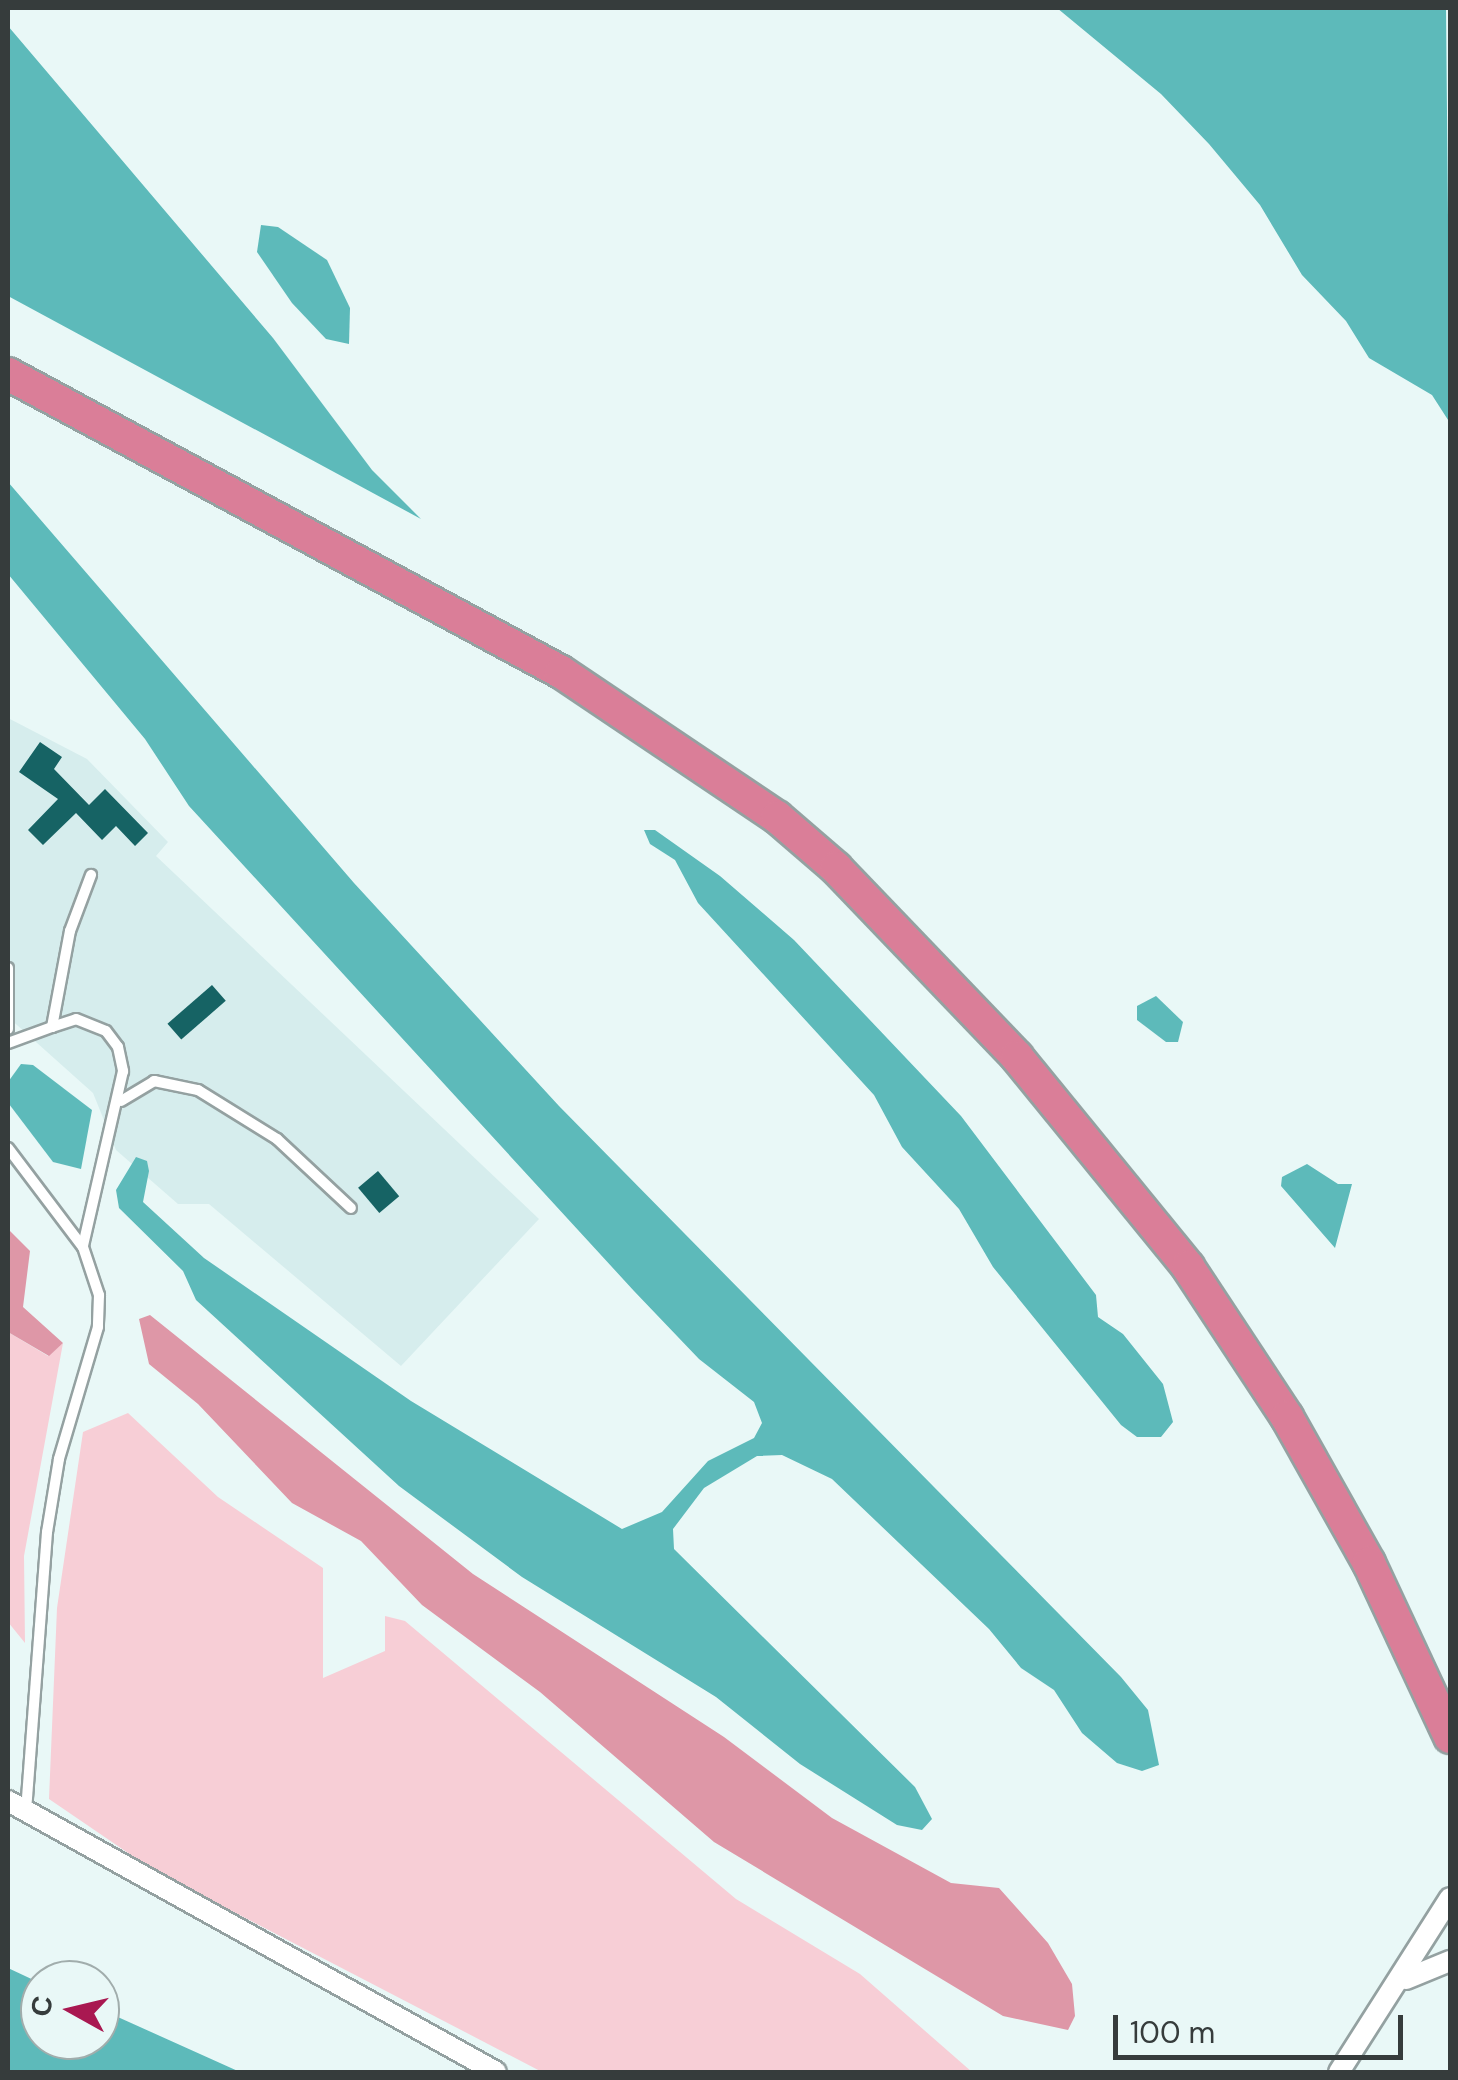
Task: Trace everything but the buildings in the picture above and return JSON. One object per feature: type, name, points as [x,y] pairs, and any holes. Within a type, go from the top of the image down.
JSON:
[{"type":"highway","points":[[8,374],[562,672],[777,817],[836,868],[1017,1057],[1188,1267],[1306,1449],[1369,1563],[1450,1737]]},
{"type":"street","points":[[16,1806],[496,2072]]},
{"type":"street","points":[[1339,2072],[1450,1898]]},
{"type":"street","points":[[1413,1958],[1450,1923]]},
{"type":"street","points":[[1382,2000],[1415,1970],[1450,1961]]},
{"type":"lane","points":[[52,1027],[70,931],[91,875]]},
{"type":"lane","points":[[8,968],[8,1029]]},
{"type":"lane","points":[[8,1043],[76,1019],[106,1031],[118,1046],[120,1102],[83,1247]]},
{"type":"lane","points":[[120,1102],[154,1081],[198,1090],[277,1139],[350,1208]]},
{"type":"lane","points":[[8,1148],[83,1247],[99,1295],[98,1327],[59,1459],[47,1532],[37,1730],[16,1806]]},
{"type":"shaded area","points":[[8,718],[87,759],[168,842],[156,856],[539,1219],[401,1366],[209,1204],[178,1204],[116,1150],[93,1093],[8,1017]]},
{"type":"shaded area","points":[[8,1229],[30,1251],[23,1307],[63,1343],[49,1356],[8,1332]]},
{"type":"shaded area","points":[[150,1315],[473,1574],[724,1737],[832,1818],[951,1883],[999,1888],[1048,1943],[1072,1984],[1075,2016],[1068,2030],[1003,2016],[714,1842],[540,1692],[422,1605],[361,1541],[292,1503],[198,1404],[149,1364],[139,1319]]},
{"type":"shaded area","points":[[8,1332],[48,1356],[63,1343],[24,1556],[25,1643],[8,1622]]},
{"type":"shaded area","points":[[128,1413],[218,1497],[323,1568],[323,1678],[385,1651],[385,1616],[405,1621],[736,1899],[860,1974],[972,2072],[542,2072],[153,1870],[49,1799],[57,1608],[83,1432]]},
{"type":"water","points":[[1057,8],[1446,8],[1450,423],[1432,395],[1369,358],[1346,321],[1302,275],[1260,205],[1209,144],[1161,94]]},
{"type":"water","points":[[8,26],[273,338],[372,470],[421,519],[8,296]]},
{"type":"water","points":[[261,225],[278,227],[327,260],[350,308],[349,344],[326,339],[292,303],[257,252]]},
{"type":"water","points":[[8,482],[354,883],[559,1106],[1121,1677],[1148,1710],[1159,1765],[1142,1771],[1117,1763],[1082,1733],[1054,1690],[1021,1668],[989,1629],[832,1479],[782,1455],[757,1456],[704,1488],[673,1529],[674,1549],[915,1787],[932,1819],[922,1830],[897,1825],[800,1764],[716,1697],[522,1577],[399,1486],[196,1300],[183,1271],[119,1208],[116,1190],[136,1157],[147,1161],[149,1171],[143,1202],[204,1258],[411,1401],[622,1529],[662,1512],[708,1461],[754,1438],[762,1423],[754,1402],[699,1359],[634,1291],[189,806],[145,739],[8,574]]},
{"type":"water","points":[[644,830],[655,830],[720,876],[794,940],[961,1116],[1096,1295],[1098,1317],[1123,1334],[1163,1384],[1173,1422],[1161,1437],[1137,1437],[1121,1425],[993,1267],[959,1209],[902,1147],[874,1095],[698,903],[675,860],[650,844]]},
{"type":"water","points":[[1156,996],[1183,1022],[1178,1042],[1166,1042],[1137,1020],[1137,1006]]},
{"type":"water","points":[[21,1064],[33,1065],[92,1110],[81,1169],[53,1162],[9,1104],[8,1082]]},
{"type":"water","points":[[1307,1164],[1338,1184],[1352,1184],[1335,1248],[1281,1186],[1282,1177]]},
{"type":"water","points":[[8,1968],[20,1974],[20,2060],[120,2060],[120,2018],[240,2072],[8,2072]]}]
